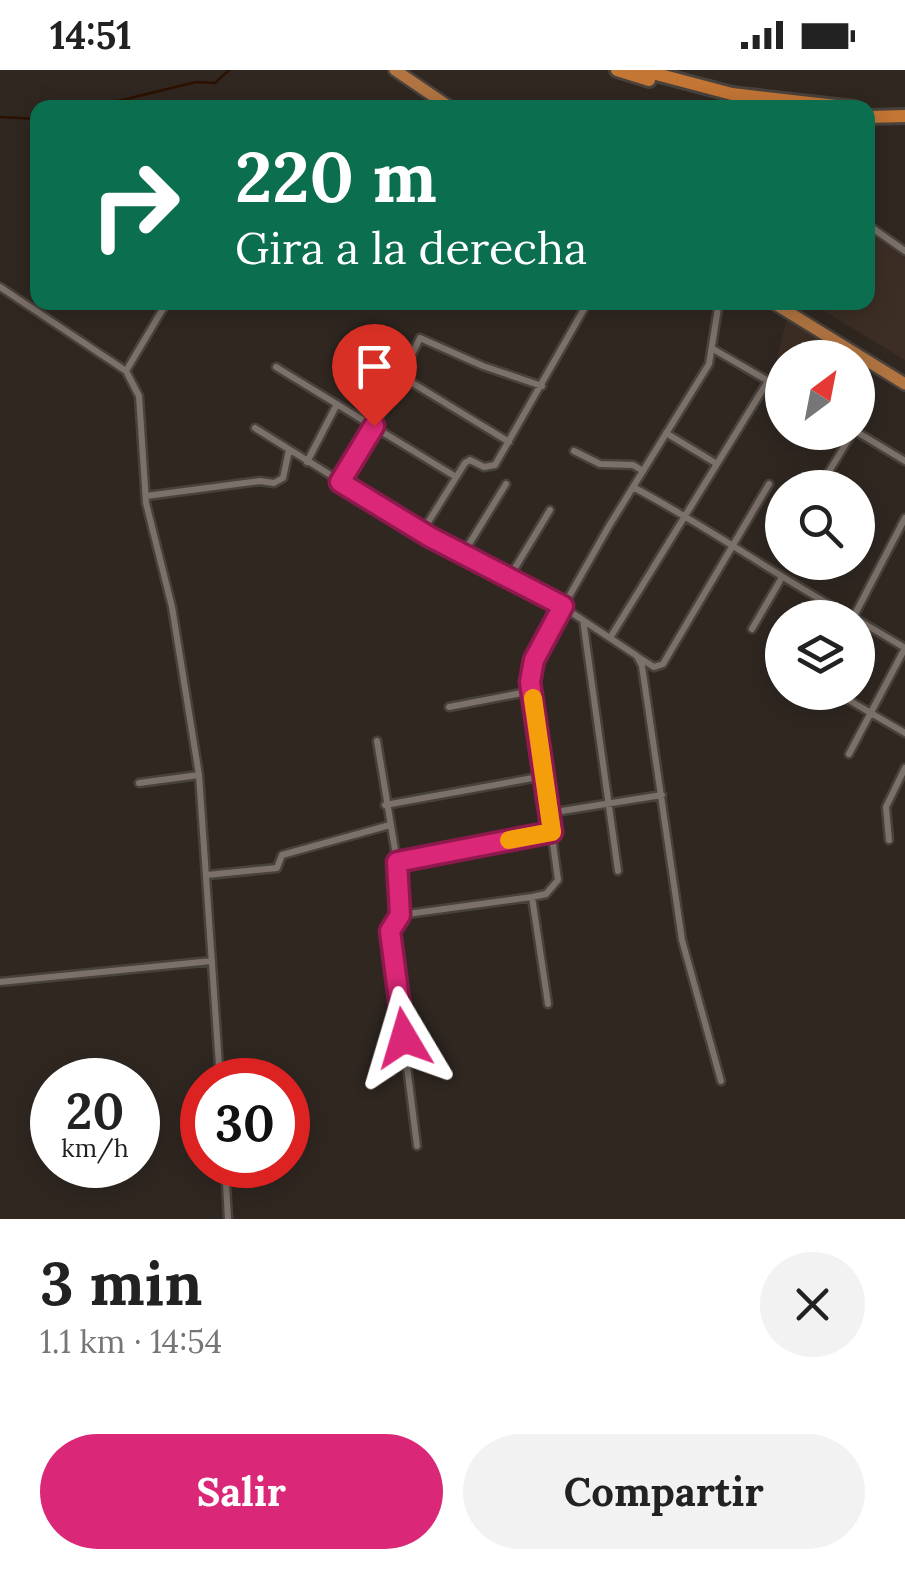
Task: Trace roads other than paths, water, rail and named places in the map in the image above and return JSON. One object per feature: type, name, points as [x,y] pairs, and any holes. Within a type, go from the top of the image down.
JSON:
[{"type":"highway","points":[[617,70],[730,100]]},
{"type":"highway","points":[[640,70],[732,94],[784,100]]},
{"type":"highway","points":[[875,108],[905,108]]},
{"type":"highway","points":[[875,117],[905,116]]},
{"type":"main road","points":[[395,72],[439,100]]},
{"type":"main road","points":[[785,310],[905,384]]},
{"type":"street","points":[[875,229],[905,251]]},
{"type":"street","points":[[0,287],[30,307]]},
{"type":"street","points":[[34,310],[126,371],[139,396],[146,496],[175,627],[198,775],[219,1058]]},
{"type":"street","points":[[126,371],[161,310]]},
{"type":"street","points":[[422,532],[470,460],[484,466],[495,465],[584,310]]},
{"type":"street","points":[[400,915],[546,894],[558,880],[532,691],[534,660],[710,364],[718,310]]},
{"type":"street","points":[[340,482],[420,338],[482,366],[542,386]]},
{"type":"street","points":[[714,349],[765,379]]},
{"type":"street","points":[[276,367],[456,477]]},
{"type":"street","points":[[401,376],[509,442]]},
{"type":"street","points":[[610,638],[765,386]]},
{"type":"street","points":[[307,462],[336,404]]},
{"type":"street","points":[[255,428],[422,532],[563,606],[654,667],[663,664],[765,491]]},
{"type":"street","points":[[666,433],[717,464]]},
{"type":"street","points":[[875,444],[905,461]]},
{"type":"street","points":[[146,496],[260,481],[274,484],[283,478],[289,450]]},
{"type":"street","points":[[574,451],[600,464],[633,465],[643,471]]},
{"type":"street","points":[[463,554],[506,484]]},
{"type":"street","points":[[633,488],[686,516],[765,569]]},
{"type":"street","points":[[509,578],[550,510]]},
{"type":"street","points":[[863,600],[905,518]]},
{"type":"street","points":[[752,629],[780,580]]},
{"type":"street","points":[[783,580],[820,600]]},
{"type":"street","points":[[582,618],[618,871]]},
{"type":"street","points":[[849,754],[905,648],[875,630]]},
{"type":"street","points":[[637,656],[642,666],[682,940],[720,1081]]},
{"type":"street","points":[[449,707],[532,691]]},
{"type":"street","points":[[865,710],[905,733]]},
{"type":"street","points":[[377,741],[397,862],[400,915],[390,931],[418,1146]]},
{"type":"street","points":[[889,840],[886,807],[905,768]]},
{"type":"street","points":[[138,783],[198,775]]},
{"type":"street","points":[[385,805],[544,776]]},
{"type":"street","points":[[549,814],[662,795]]},
{"type":"street","points":[[207,875],[277,868],[282,855],[390,825]]},
{"type":"street","points":[[397,862],[552,832]]},
{"type":"street","points":[[532,897],[548,1004]]},
{"type":"street","points":[[0,982],[212,960]]},
{"type":"street","points":[[226,1188],[228,1219]]},
{"type":"waterway","points":[[122,100],[196,82],[215,83],[229,70]]},
{"type":"waterway","points":[[0,117],[30,119]]}]
